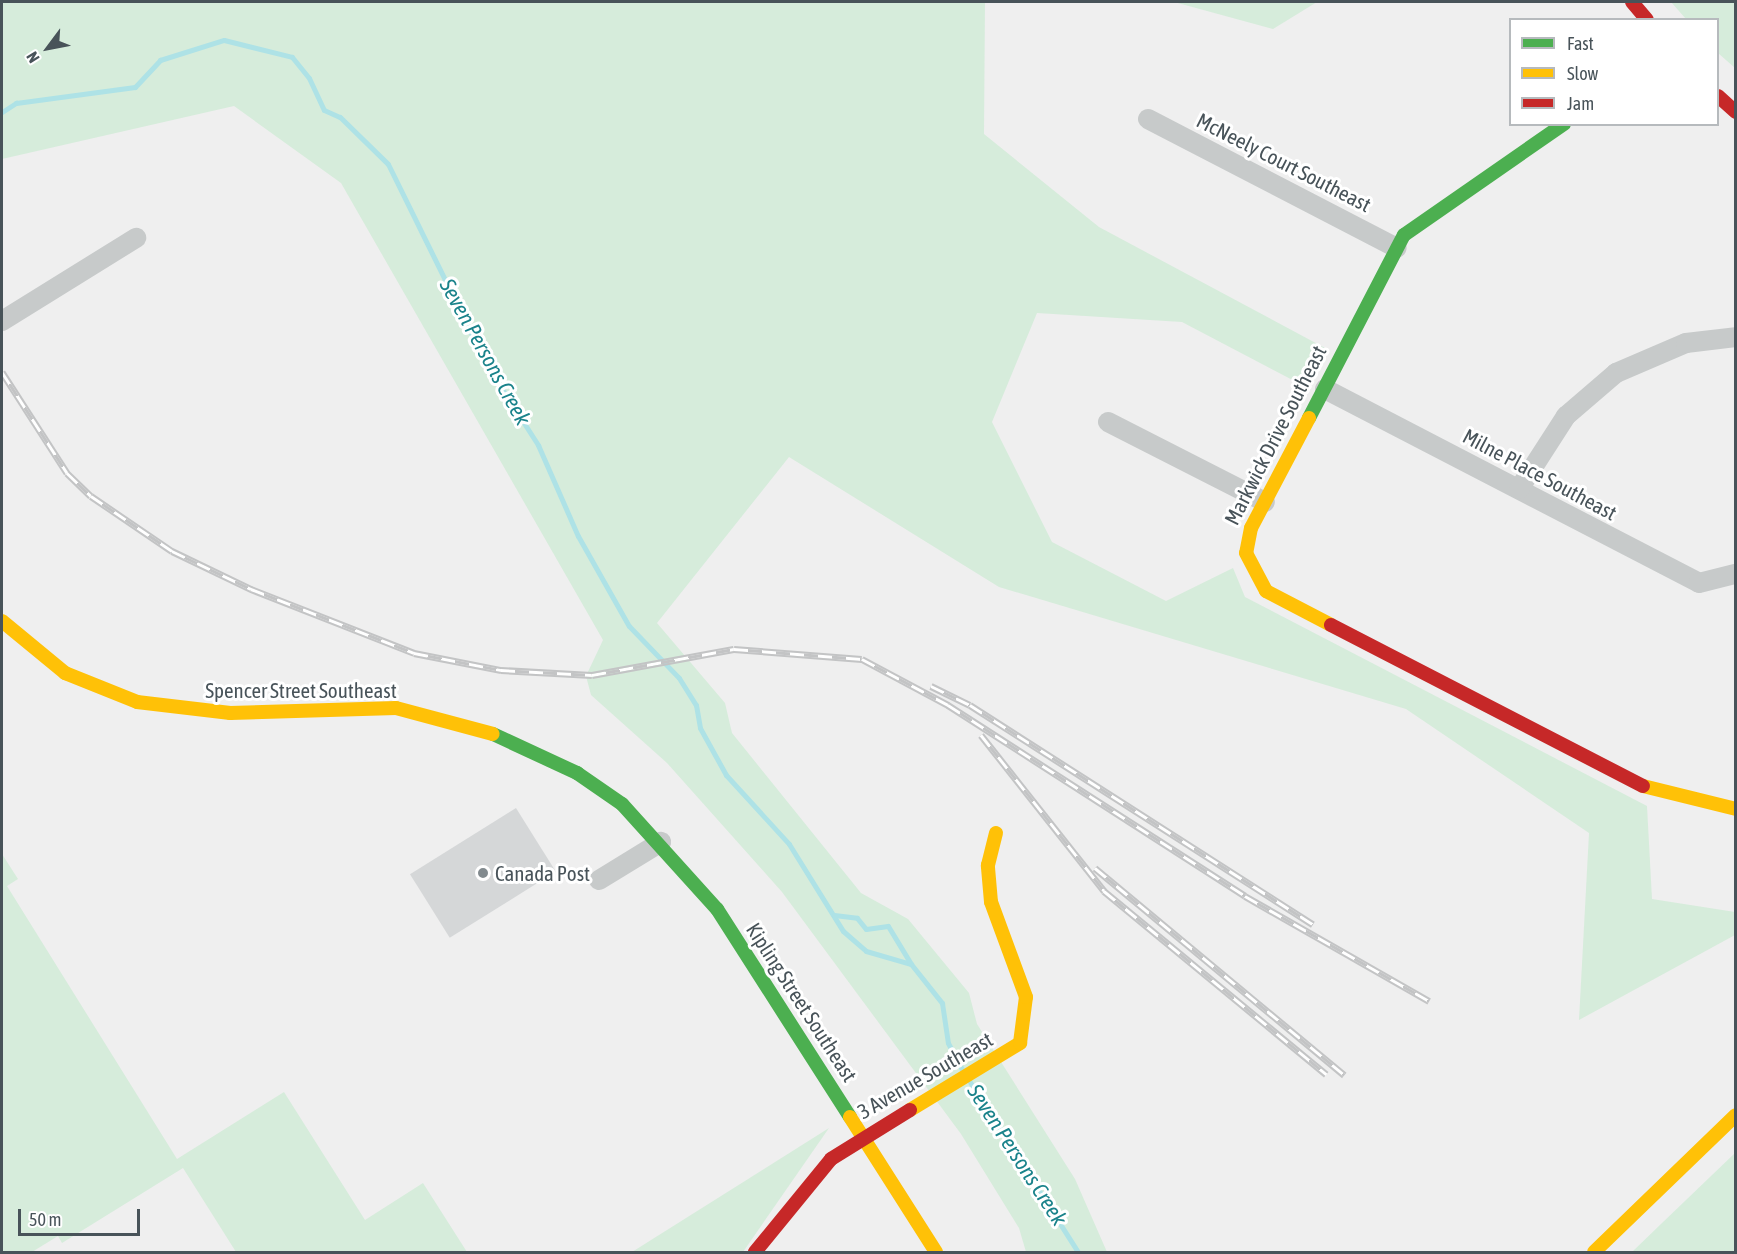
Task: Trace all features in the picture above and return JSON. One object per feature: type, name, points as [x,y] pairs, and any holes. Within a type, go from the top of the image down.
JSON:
[{"type":"street","points":[[1632,2],[1645,18]]},
{"type":"street","points":[[1719,97],[1736,112]]},
{"type":"street","name":"McNeely Court Southeast","points":[[1148,119],[1397,248]]},
{"type":"street","name":"Markwick Drive Southeast","points":[[1561,126],[1431,213],[1397,248],[1246,542],[1253,572],[1266,591],[1652,791],[1736,809]]},
{"type":"street","points":[[2,321],[136,238]]},
{"type":"street","points":[[1519,489],[1566,416],[1616,373],[1676,346],[1736,337]]},
{"type":"street","name":"Milne Place Southeast","points":[[1325,389],[1699,583],[1736,574]]},
{"type":"street","points":[[1108,422],[1265,502]]},
{"type":"street","name":"Spencer Street Southeast","points":[[2,621],[33,652],[65,673],[136,702],[230,713],[396,708],[491,733],[577,773],[622,804],[661,842]]},
{"type":"street","name":"3 Avenue Southeast","points":[[755,1252],[813,1177],[863,1136],[941,1095],[1020,1043],[1026,997],[991,902],[988,865],[996,833]]},
{"type":"street","points":[[598,880],[661,842]]},
{"type":"street","name":"Kipling Street Southeast","points":[[661,842],[717,909],[936,1252]]},
{"type":"street","points":[[1594,1252],[1736,1114]]},
{"type":"green space","points":[[2,2],[985,2],[984,134],[1099,227],[1325,348],[1306,387],[1182,322],[1037,313],[992,422],[1052,542],[1166,601],[1233,568],[1245,597],[1647,806],[1652,899],[1735,912],[1735,935],[1579,1020],[1589,833],[1406,709],[999,587],[789,457],[657,623],[725,703],[732,733],[861,893],[908,919],[969,993],[977,1024],[1075,1179],[1107,1252],[1026,1252],[1019,1228],[961,1134],[782,892],[667,763],[591,695],[586,676],[603,640],[341,183],[234,106],[2,159]]},
{"type":"green space","points":[[1174,2],[1317,2],[1273,29]]},
{"type":"green space","points":[[1671,2],[1735,2],[1735,68],[1719,54],[1719,18],[1685,18]]},
{"type":"green space","points":[[2,854],[18,879],[7,886],[177,1159],[284,1092],[365,1220],[423,1183],[467,1252],[236,1252],[183,1168],[62,1243],[58,1236],[32,1252],[2,1252]]},
{"type":"green space","points":[[829,1128],[743,1252],[632,1252]]},
{"type":"green space","points":[[1735,1153],[1735,1252],[1632,1252],[1661,1224]]},
{"type":"building","name":"Canada Post","points":[[516,808],[556,872],[450,938],[410,874]]},
{"type":"waterway","name":"Seven Persons Creek","points":[[2,112],[16,103],[135,87],[160,60],[224,40],[292,57],[309,78],[324,110],[340,117],[388,164],[488,367],[538,445],[578,536],[629,626],[679,678],[696,705],[700,728],[726,775],[789,844],[843,931],[866,951],[911,964],[942,1003],[948,1043],[962,1069]]},
{"type":"waterway","name":"Seven Persons Creek","points":[[834,915],[857,918],[866,929],[888,926],[911,964]]},
{"type":"waterway","name":"Seven Persons Creek","points":[[970,1082],[1078,1252]]},
{"type":"railway","points":[[2,372],[67,473],[91,496],[172,551],[251,589],[414,653],[501,670],[592,675],[734,649],[862,659],[948,705],[1245,896],[1429,1001]]},
{"type":"railway","points":[[931,686],[970,705],[1313,924]]},
{"type":"railway","points":[[981,735],[1104,891],[1326,1074]]},
{"type":"railway","points":[[1095,868],[1344,1075]]},
{"type":"traffic: fast","points":[[1309,418],[1404,235],[1561,126]]},
{"type":"traffic: fast","points":[[493,734],[577,773],[622,804],[717,909],[850,1117]]},
{"type":"traffic: slow","points":[[1309,418],[1251,528],[1246,553],[1266,591],[1331,625]]},
{"type":"traffic: slow","points":[[2,621],[65,673],[137,702],[230,713],[396,708],[493,734]]},
{"type":"traffic: slow","points":[[1643,786],[1736,809]]},
{"type":"traffic: slow","points":[[910,1110],[1020,1043],[1026,997],[991,902],[988,865],[996,833]]},
{"type":"traffic: slow","points":[[1594,1252],[1736,1115]]},
{"type":"traffic: slow","points":[[850,1117],[936,1252]]},
{"type":"traffic: jam","points":[[1632,2],[1645,18]]},
{"type":"traffic: jam","points":[[1719,97],[1736,112]]},
{"type":"traffic: jam","points":[[1331,625],[1643,786]]},
{"type":"traffic: jam","points":[[755,1252],[831,1159],[910,1110]]},
{"type":"place","name":"Canada Post","points":[[483,873]]}]
